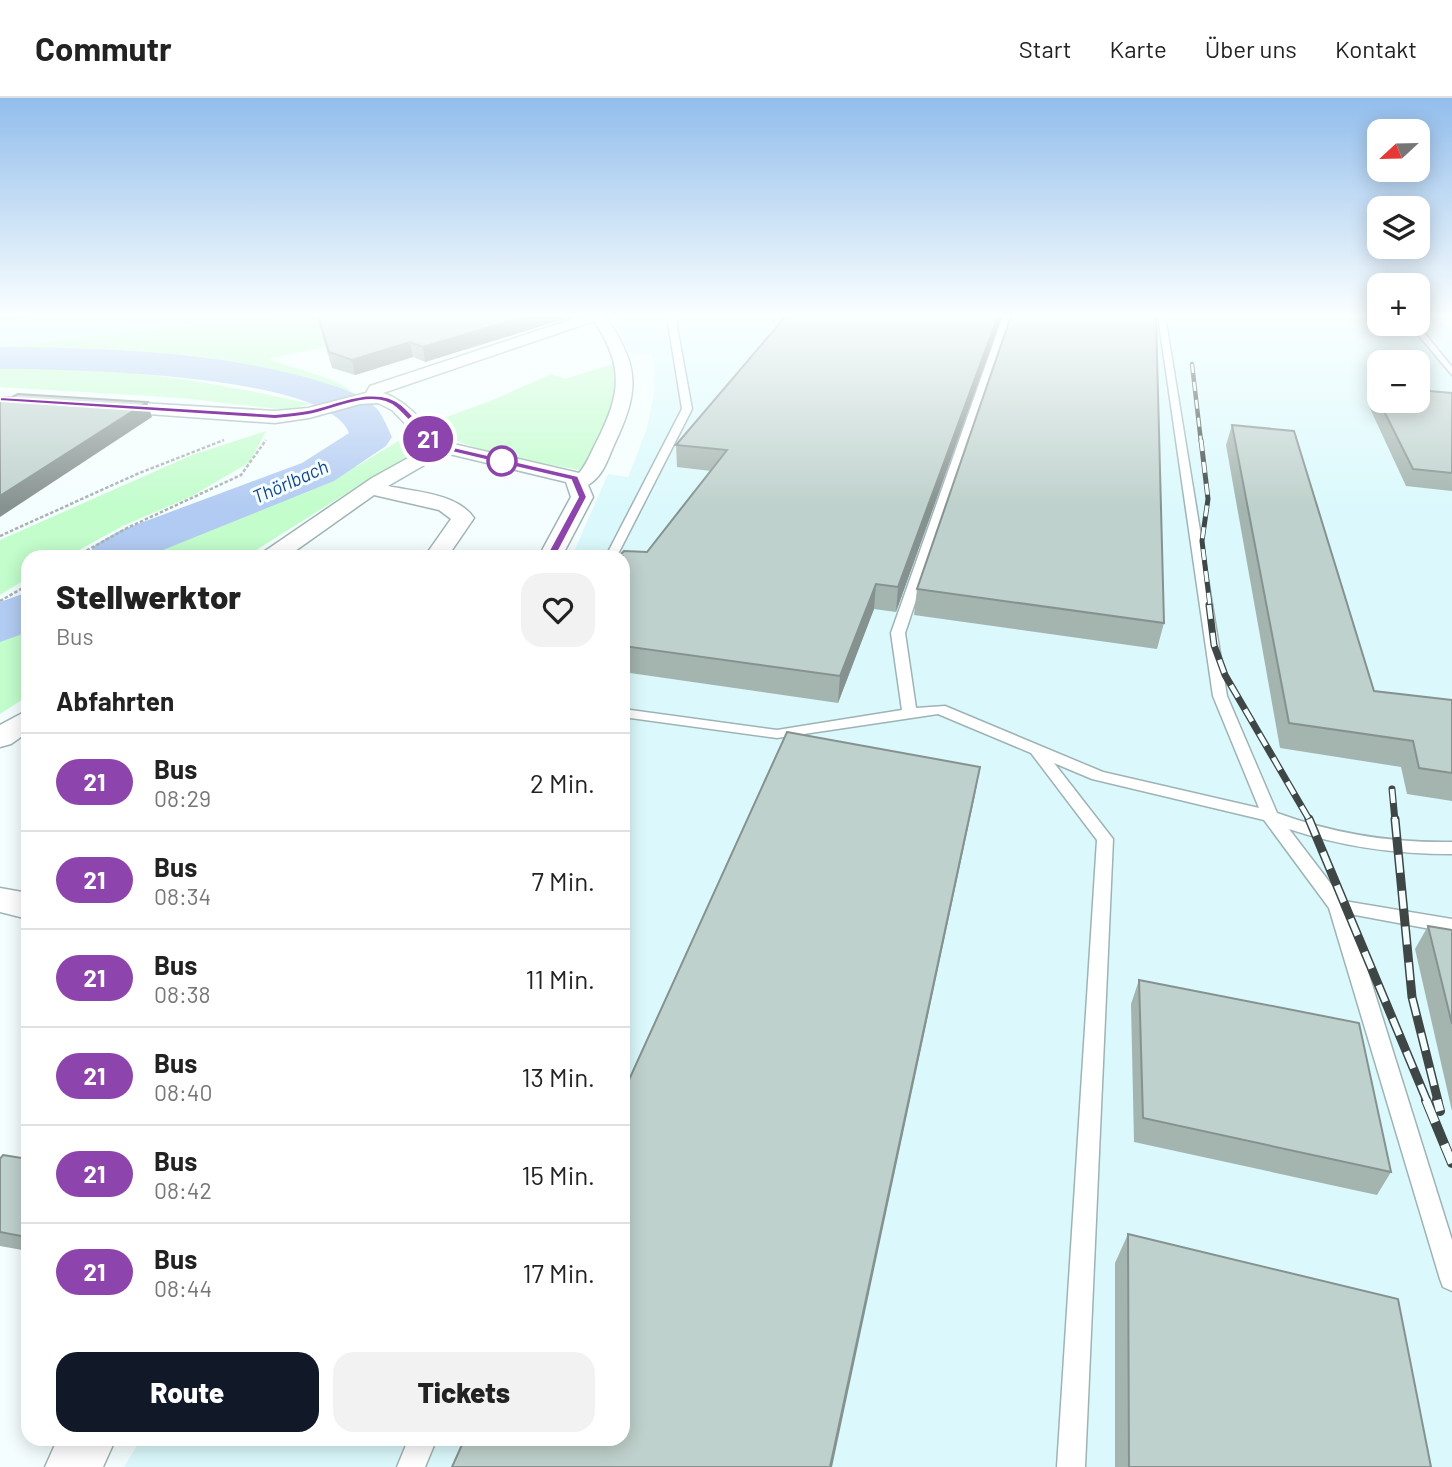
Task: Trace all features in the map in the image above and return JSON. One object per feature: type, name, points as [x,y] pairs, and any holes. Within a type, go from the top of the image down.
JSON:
[{"type":"street","points":[[365,398],[376,390],[406,380]]},
{"type":"street","points":[[579,482],[590,475],[627,392],[627,380]]},
{"type":"street","points":[[83,405],[275,416],[309,413],[365,398],[388,400],[398,406],[426,437],[442,447],[567,476],[579,482]]},
{"type":"street","points":[[282,550],[371,488],[442,447]]},
{"type":"street","points":[[554,550],[582,497],[579,482]]},
{"type":"street","points":[[371,488],[446,505],[463,518],[441,550]]},
{"type":"street","points":[[0,738],[21,724]]},
{"type":"street","points":[[0,900],[21,904]]},
{"type":"street","points":[[73,1467],[85,1446]]},
{"type":"lane","points":[[614,550],[687,409],[682,380]]},
{"type":"lane","points":[[910,713],[898,633],[985,380]]},
{"type":"lane","points":[[1172,380],[1220,696],[1270,816],[1338,906],[1452,1279]]},
{"type":"lane","points":[[630,714],[777,734],[940,709],[1098,776],[1270,816],[1318,835],[1385,847],[1452,848]]},
{"type":"lane","points":[[1035,749],[1105,839],[1071,1467]]},
{"type":"lane","points":[[1338,906],[1452,926]]},
{"type":"lane","points":[[411,1467],[420,1446]]},
{"type":"path","points":[[0,536],[137,474],[261,426],[275,416]]},
{"type":"path","points":[[88,550],[127,528],[241,475],[266,439]]},
{"type":"path","points":[[0,601],[21,589]]},
{"type":"shaded area","points":[[654,380],[1367,380],[1367,413],[1430,413],[1430,380],[1452,380],[1452,1467],[124,1467],[137,1446],[630,1446],[630,550],[575,550],[608,474],[628,477],[646,431]]},
{"type":"green space","points":[[0,380],[182,380],[311,404],[286,410],[182,398],[0,387]]},
{"type":"green space","points":[[294,380],[332,380],[351,390],[343,392]]},
{"type":"green space","points":[[538,380],[614,380],[610,406],[601,433],[579,470],[480,449],[443,434],[427,424],[493,400]]},
{"type":"green space","points":[[266,431],[250,462],[192,496],[123,526],[79,550],[21,550],[21,582],[0,595],[0,540],[192,455]]},
{"type":"green space","points":[[405,437],[419,455],[372,477],[256,550],[142,550],[246,504],[357,466]]},
{"type":"green space","points":[[21,621],[21,700],[0,714],[0,633]]},
{"type":"building","points":[[732,380],[974,380],[898,587],[876,584],[840,676],[630,647],[630,551],[647,552],[727,450],[676,445]]},
{"type":"building","points":[[989,380],[1158,380],[1164,623],[917,589]]},
{"type":"building","points":[[1430,391],[1452,393],[1452,473],[1413,469],[1385,413],[1430,413]]},
{"type":"building","points":[[18,394],[147,402],[0,496],[0,397]]},
{"type":"building","points":[[1232,425],[1294,431],[1374,691],[1452,700],[1452,773],[1419,768],[1413,741],[1289,723]]},
{"type":"building","points":[[787,732],[980,767],[830,1467],[452,1467],[461,1446],[630,1446],[630,1078]]},
{"type":"building","points":[[1428,926],[1452,930],[1452,1024]]},
{"type":"building","points":[[1139,980],[1359,1023],[1391,1172],[1143,1118]]},
{"type":"building","points":[[3,1155],[21,1158],[21,1236],[0,1232],[0,1159]]},
{"type":"building","points":[[1128,1234],[1398,1299],[1431,1467],[1129,1467]]},
{"type":"waterway","name":"Thörlbach","points":[[123,550],[137,542],[318,472],[371,437],[359,413],[330,397],[268,380]]},
{"type":"waterway","name":"Thörlbach","points":[[0,625],[21,612]]},
{"type":"railway","points":[[1194,380],[1201,442]]},
{"type":"railway","points":[[1201,440],[1208,499],[1202,541],[1210,606]]},
{"type":"railway","points":[[1209,605],[1214,645],[1225,675],[1309,820]]},
{"type":"railway","points":[[1392,789],[1395,821]]},
{"type":"railway","points":[[1395,819],[1412,997],[1438,1101]]},
{"type":"railway","points":[[1309,820],[1427,1101]]},
{"type":"railway","points":[[1426,1100],[1452,1163]]},
{"type":"railway","points":[[1437,1100],[1440,1111]]},
{"type":"bus line","name":"21","points":[[0,399],[290,416],[359,399],[381,398],[398,406],[426,437],[442,447],[575,478],[581,486],[582,497],[554,550]]}]
